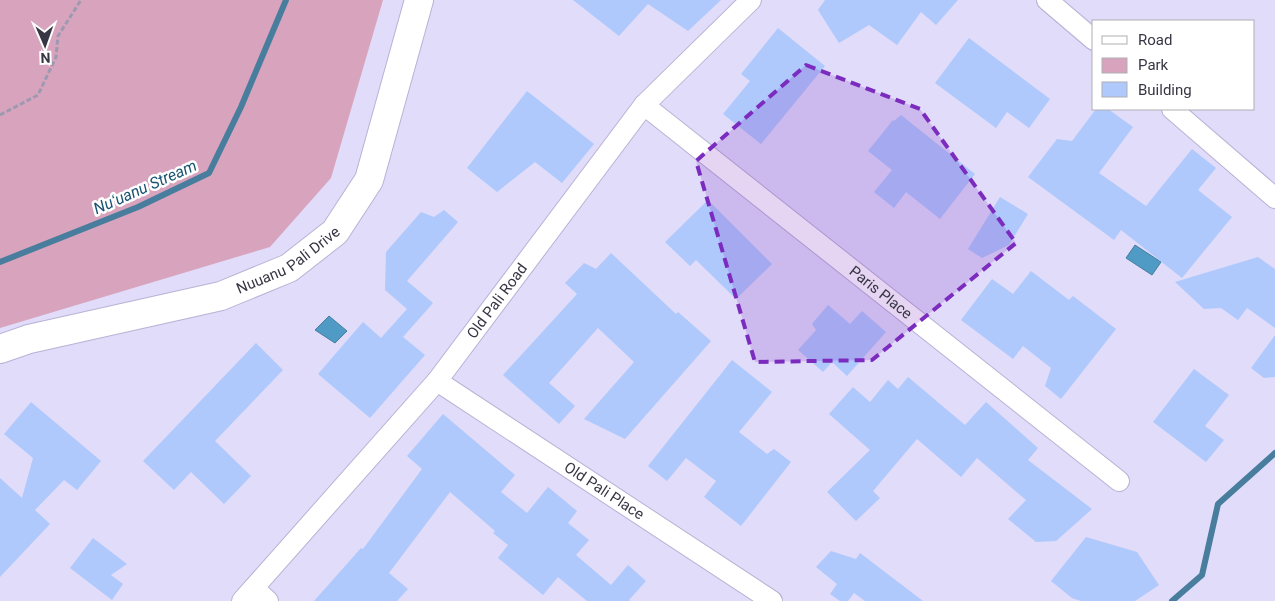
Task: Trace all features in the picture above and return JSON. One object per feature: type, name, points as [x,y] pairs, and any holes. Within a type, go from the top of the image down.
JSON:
[{"type":"street","name":"Nuuanu Pali Drive","points":[[0,350],[29,339],[221,296],[289,268],[335,232],[368,180],[419,0]]},
{"type":"street","name":"Old Pali Road","points":[[255,597],[437,381],[644,105],[751,0]]},
{"type":"street","points":[[1047,0],[1092,38]]},
{"type":"street","name":"Paris Place","points":[[644,105],[1119,480]]},
{"type":"street","points":[[1173,110],[1275,198]]},
{"type":"street","name":"Old Pali Place","points":[[437,381],[772,601]]},
{"type":"path","points":[[0,116],[38,95],[56,57],[58,36],[81,0]]},
{"type":"highlighted area","points":[[806,65],[920,109],[1016,243],[872,360],[755,362],[696,161]]},
{"type":"green space","points":[[0,0],[383,0],[331,178],[270,247],[0,328]]},
{"type":"water","points":[[1135,245],[1161,262],[1152,275],[1126,258]]},
{"type":"water","points":[[329,316],[347,331],[335,343],[315,330]]},
{"type":"building","points":[[573,0],[721,0],[688,31],[648,4],[619,36]]},
{"type":"building","points":[[825,0],[958,0],[936,25],[921,12],[897,45],[869,25],[839,43],[818,10]]},
{"type":"building","points":[[778,28],[825,66],[761,144],[723,114],[750,81],[741,74]]},
{"type":"building","points":[[969,38],[1050,99],[1029,128],[1007,112],[996,128],[935,83]]},
{"type":"building","points":[[527,91],[594,144],[562,183],[535,162],[497,192],[467,168]]},
{"type":"building","points":[[1095,110],[1109,110],[1133,127],[1099,173],[1146,206],[1192,149],[1216,168],[1198,190],[1232,217],[1182,278],[1121,230],[1114,240],[1028,177],[1057,139],[1072,141]]},
{"type":"building","points":[[901,115],[975,174],[940,219],[906,192],[894,208],[874,192],[892,170],[868,151],[893,120]]},
{"type":"building","points":[[1000,197],[1028,214],[1009,245],[982,258],[968,249]]},
{"type":"building","points":[[708,200],[772,264],[736,299],[696,260],[690,266],[665,242]]},
{"type":"building","points":[[444,210],[458,222],[407,281],[433,303],[403,337],[425,355],[370,418],[318,374],[363,322],[381,338],[407,309],[385,290],[386,252],[421,212],[434,217]]},
{"type":"building","points":[[611,253],[676,314],[678,312],[711,341],[625,439],[584,419],[634,362],[598,328],[549,383],[575,406],[559,424],[503,375],[577,294],[565,283],[584,263],[596,269]]},
{"type":"building","points":[[1258,257],[1275,269],[1275,328],[1247,308],[1238,320],[1221,308],[1204,309],[1175,282]]},
{"type":"building","points":[[1031,271],[1069,300],[1073,296],[1116,329],[1061,399],[1045,386],[1051,368],[1023,346],[1013,359],[961,320],[992,279],[1013,294]]},
{"type":"building","points":[[828,305],[850,324],[862,311],[886,332],[847,376],[832,362],[823,372],[798,350],[816,330],[812,324]]},
{"type":"building","points":[[1275,335],[1275,377],[1264,378],[1251,368]]},
{"type":"building","points":[[256,343],[283,370],[215,441],[251,476],[224,504],[191,472],[174,490],[143,461]]},
{"type":"building","points":[[732,360],[772,392],[739,432],[767,454],[774,449],[791,462],[741,526],[704,497],[716,481],[686,458],[667,481],[648,466]]},
{"type":"building","points":[[1194,369],[1229,395],[1205,426],[1224,440],[1206,462],[1153,422]]},
{"type":"building","points":[[908,377],[965,425],[986,402],[1038,448],[1028,460],[1092,509],[1056,541],[1036,542],[1008,519],[1026,500],[977,458],[961,477],[917,439],[873,491],[880,498],[856,521],[827,492],[870,450],[829,414],[853,387],[870,402],[888,380],[898,389]]},
{"type":"building","points":[[31,402],[101,461],[77,490],[64,480],[35,510],[50,524],[0,577],[0,478],[22,498],[33,458],[4,434]]},
{"type":"building","points":[[443,414],[515,475],[501,492],[527,513],[548,487],[577,511],[568,523],[589,540],[576,555],[611,585],[628,565],[646,581],[630,601],[587,601],[558,577],[543,595],[498,558],[508,545],[493,533],[495,531],[450,492],[389,573],[408,589],[397,601],[314,601],[361,548],[363,549],[422,469],[407,456]]},
{"type":"building","points":[[1086,537],[1137,552],[1159,585],[1135,601],[1081,601],[1072,598],[1051,581]]},
{"type":"building","points":[[93,538],[127,564],[111,575],[123,584],[112,600],[70,568]]},
{"type":"building","points":[[831,551],[856,559],[860,553],[923,601],[865,601],[854,593],[848,601],[840,601],[830,594],[837,584],[816,567]]},
{"type":"waterway","name":"Nuʻuanu Stream","points":[[0,262],[138,207],[209,173],[241,107],[286,0]]},
{"type":"waterway","points":[[1172,601],[1202,575],[1218,504],[1275,453]]}]
